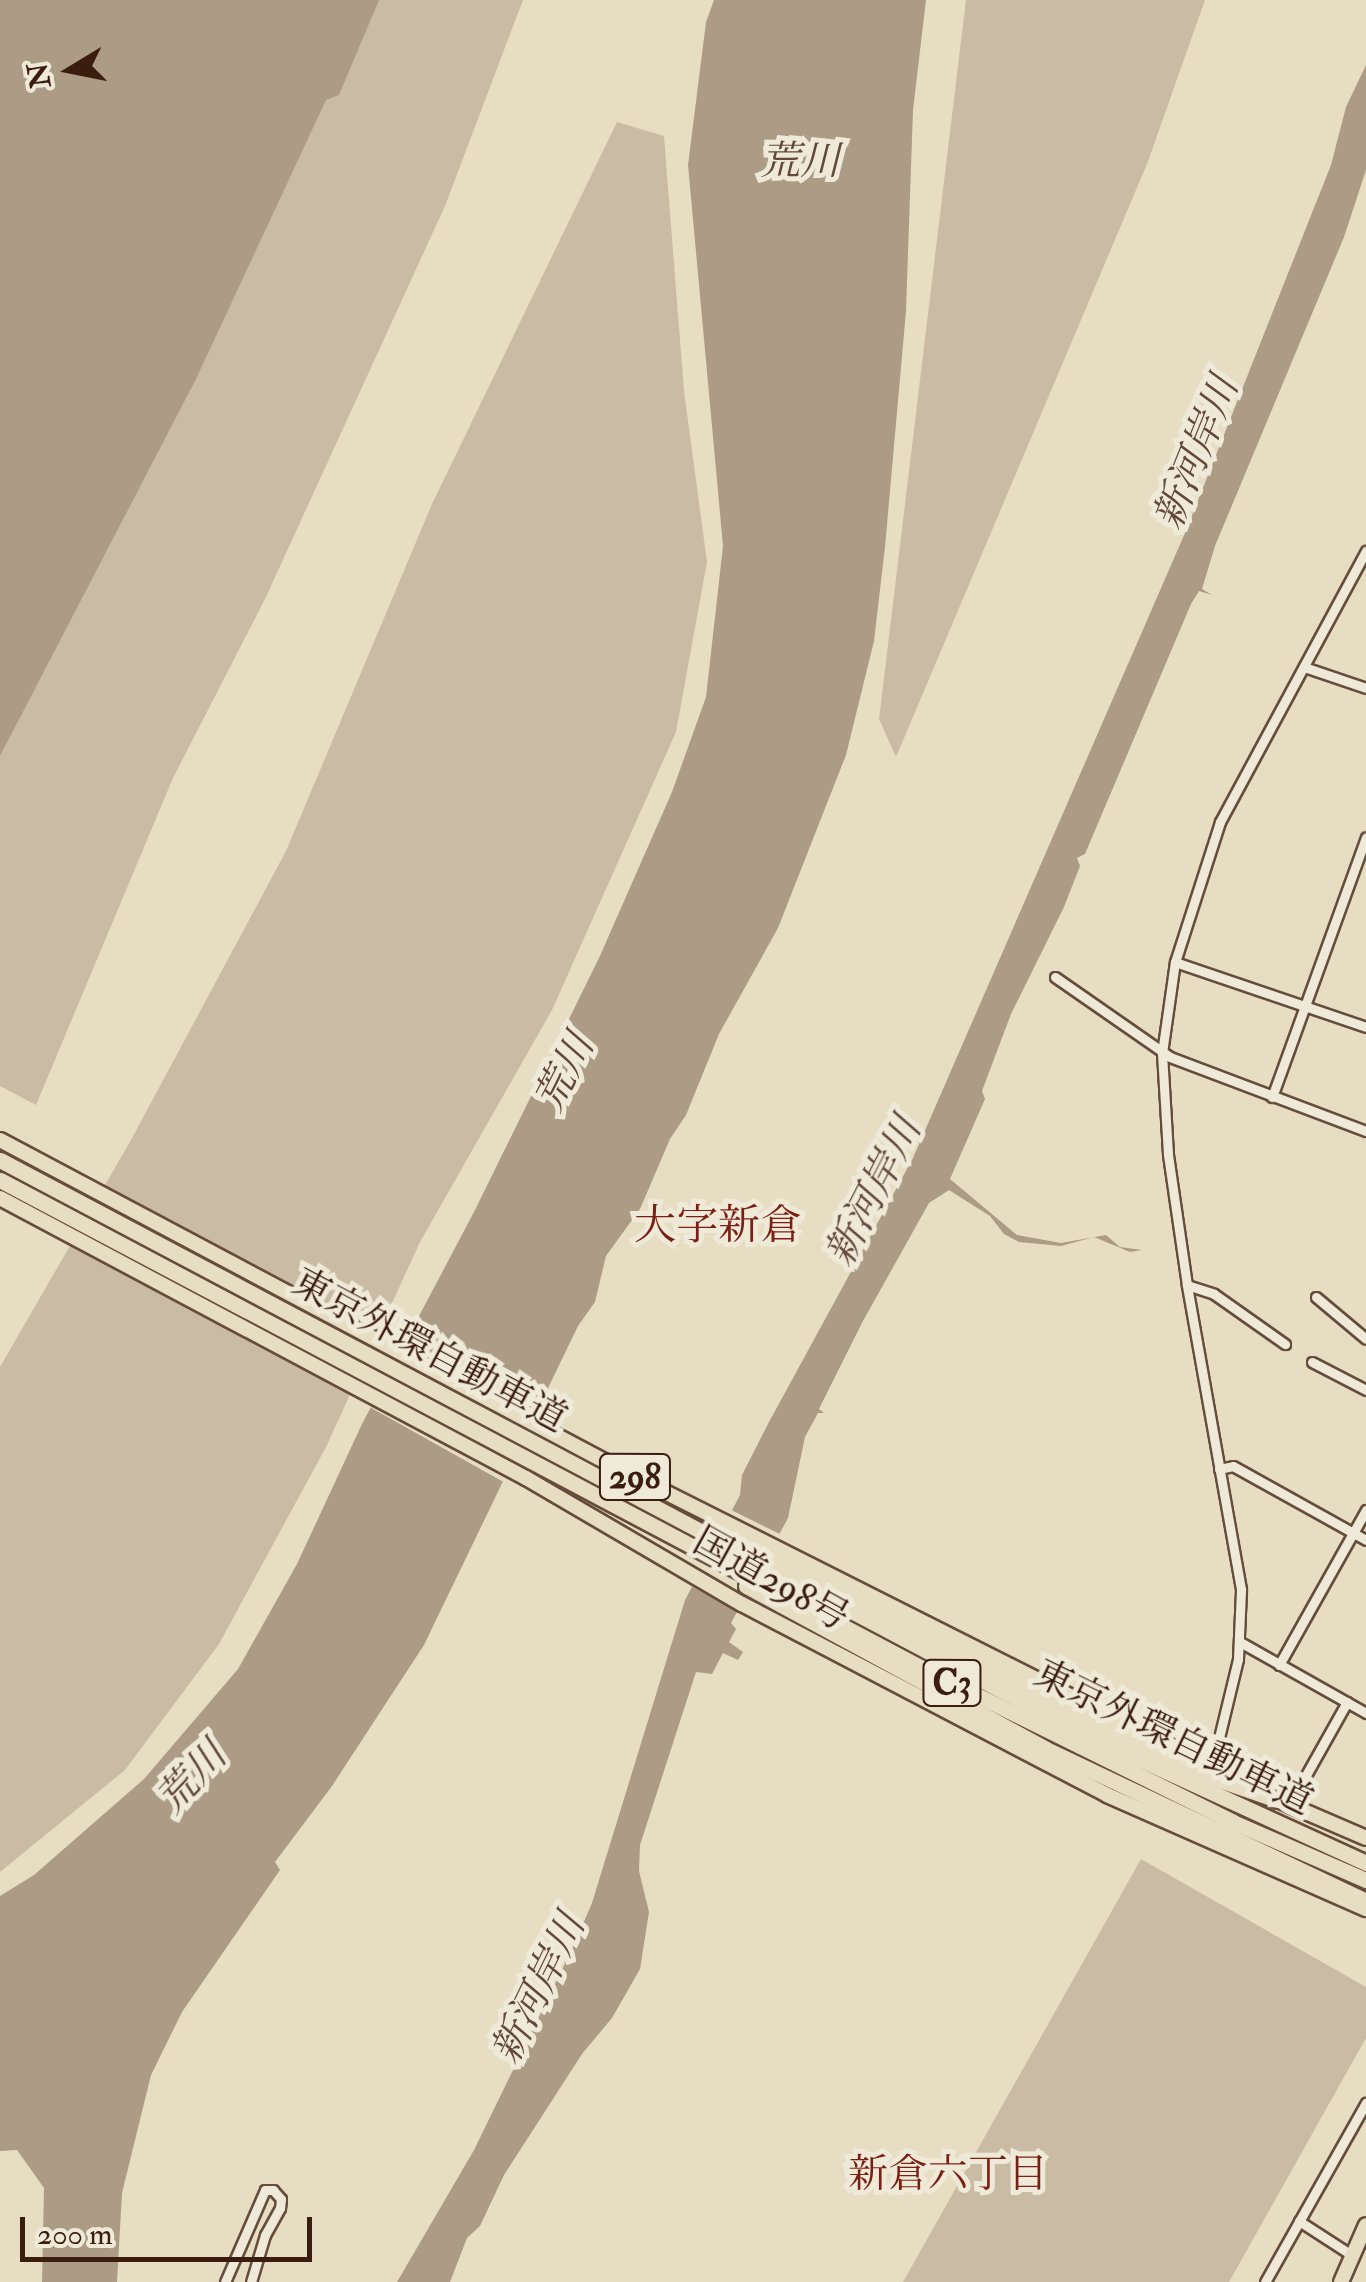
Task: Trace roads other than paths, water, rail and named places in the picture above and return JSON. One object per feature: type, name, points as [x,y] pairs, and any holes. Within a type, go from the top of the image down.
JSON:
[{"type":"highway","name":"国道298号","points":[[0,1140],[622,1471],[1277,1800],[1366,1838]]},
{"type":"highway","name":"東京外環自動車道","points":[[0,1160],[1080,1732],[1366,1863]]},
{"type":"highway","name":"東京外環自動車道","points":[[0,1180],[627,1514],[1044,1730],[1233,1822],[1366,1880]]},
{"type":"highway","name":"国道298号","points":[[0,1198],[508,1468],[742,1604],[1106,1794],[1366,1905]]},
{"type":"highway","points":[[634,1497],[791,1566],[1088,1720],[1222,1781],[1277,1800]]},
{"type":"highway","points":[[627,1514],[836,1639],[1366,1905]]},
{"type":"highway","points":[[1233,1822],[1366,1892]]},
{"type":"highway","points":[[1284,1828],[1366,1855]]},
{"type":"highway","points":[[1341,2282],[1366,2226]]},
{"type":"street","points":[[1346,1702],[1301,1784],[1216,1746],[1240,1642],[1241,1589],[1186,1285],[1168,1154],[1162,1052],[1175,962],[1220,822],[1366,551]]},
{"type":"street","points":[[1304,667],[1366,688]]},
{"type":"street","points":[[1272,1098],[1366,838]]},
{"type":"street","points":[[1175,962],[1366,1027]]},
{"type":"street","points":[[1055,977],[1162,1052],[1272,1098],[1366,1131]]},
{"type":"street","points":[[1186,1285],[1214,1294],[1286,1344]]},
{"type":"street","points":[[1316,1297],[1366,1339]]},
{"type":"street","points":[[1312,1362],[1366,1390]]},
{"type":"street","points":[[1219,1469],[1233,1466],[1366,1540]]},
{"type":"street","points":[[1279,1665],[1366,1510]]},
{"type":"street","points":[[1240,1642],[1366,1713]]},
{"type":"street","points":[[1265,2282],[1366,2103]]},
{"type":"street","points":[[226,2282],[265,2190],[273,2190],[281,2199],[280,2208],[265,2235],[250,2282]]},
{"type":"street","points":[[1299,2221],[1353,2256]]},
{"type":"water","points":[[0,0],[379,0],[339,95],[326,100],[196,379],[0,756]]},
{"type":"water","name":"荒川","points":[[714,0],[926,0],[913,110],[906,311],[885,547],[874,641],[846,755],[778,928],[719,1034],[686,1115],[670,1139],[640,1209],[606,1256],[595,1302],[578,1326],[424,1645],[332,1786],[275,1862],[280,1870],[182,2012],[151,2075],[122,2193],[117,2282],[42,2282],[44,2188],[17,2150],[0,2151],[0,1896],[34,1875],[144,1779],[238,1669],[297,1564],[362,1424],[475,1210],[599,958],[672,792],[706,697],[723,546],[688,165],[706,22]]},
{"type":"water","points":[[1366,65],[1366,170],[1344,237],[1215,546],[1202,589],[1212,595],[1199,591],[1191,604],[1085,854],[1077,858],[1080,866],[1064,907],[1011,1014],[982,1091],[985,1099],[950,1179],[1017,1235],[1061,1243],[1093,1237],[1061,1246],[1019,1242],[1004,1234],[990,1216],[949,1190],[929,1203],[819,1409],[824,1413],[818,1413],[805,1437],[788,1518],[731,1623],[736,1629],[729,1642],[743,1652],[738,1660],[723,1653],[712,1674],[696,1672],[640,1845],[639,1871],[649,1912],[640,1969],[612,2018],[582,2054],[504,2175],[480,2226],[467,2238],[450,2282],[397,2282],[474,2150],[573,1947],[592,1903],[685,1600],[740,1495],[742,1475],[769,1422],[913,1158],[1185,533],[1331,165],[1346,107]]},
{"type":"water","points":[[1106,1235],[1120,1247],[1142,1250],[1130,1252],[1094,1237]]},
{"type":"district","name":"大字新倉","points":[[718,1226]]},
{"type":"district","name":"新倉六丁目","points":[[948,2175]]},
{"type":"water label","name":"新河岸川","points":[[1197,453]]},
{"type":"water label","name":"新河岸川","points":[[874,1192]]},
{"type":"water label","name":"新河岸川","points":[[539,1989]]}]
